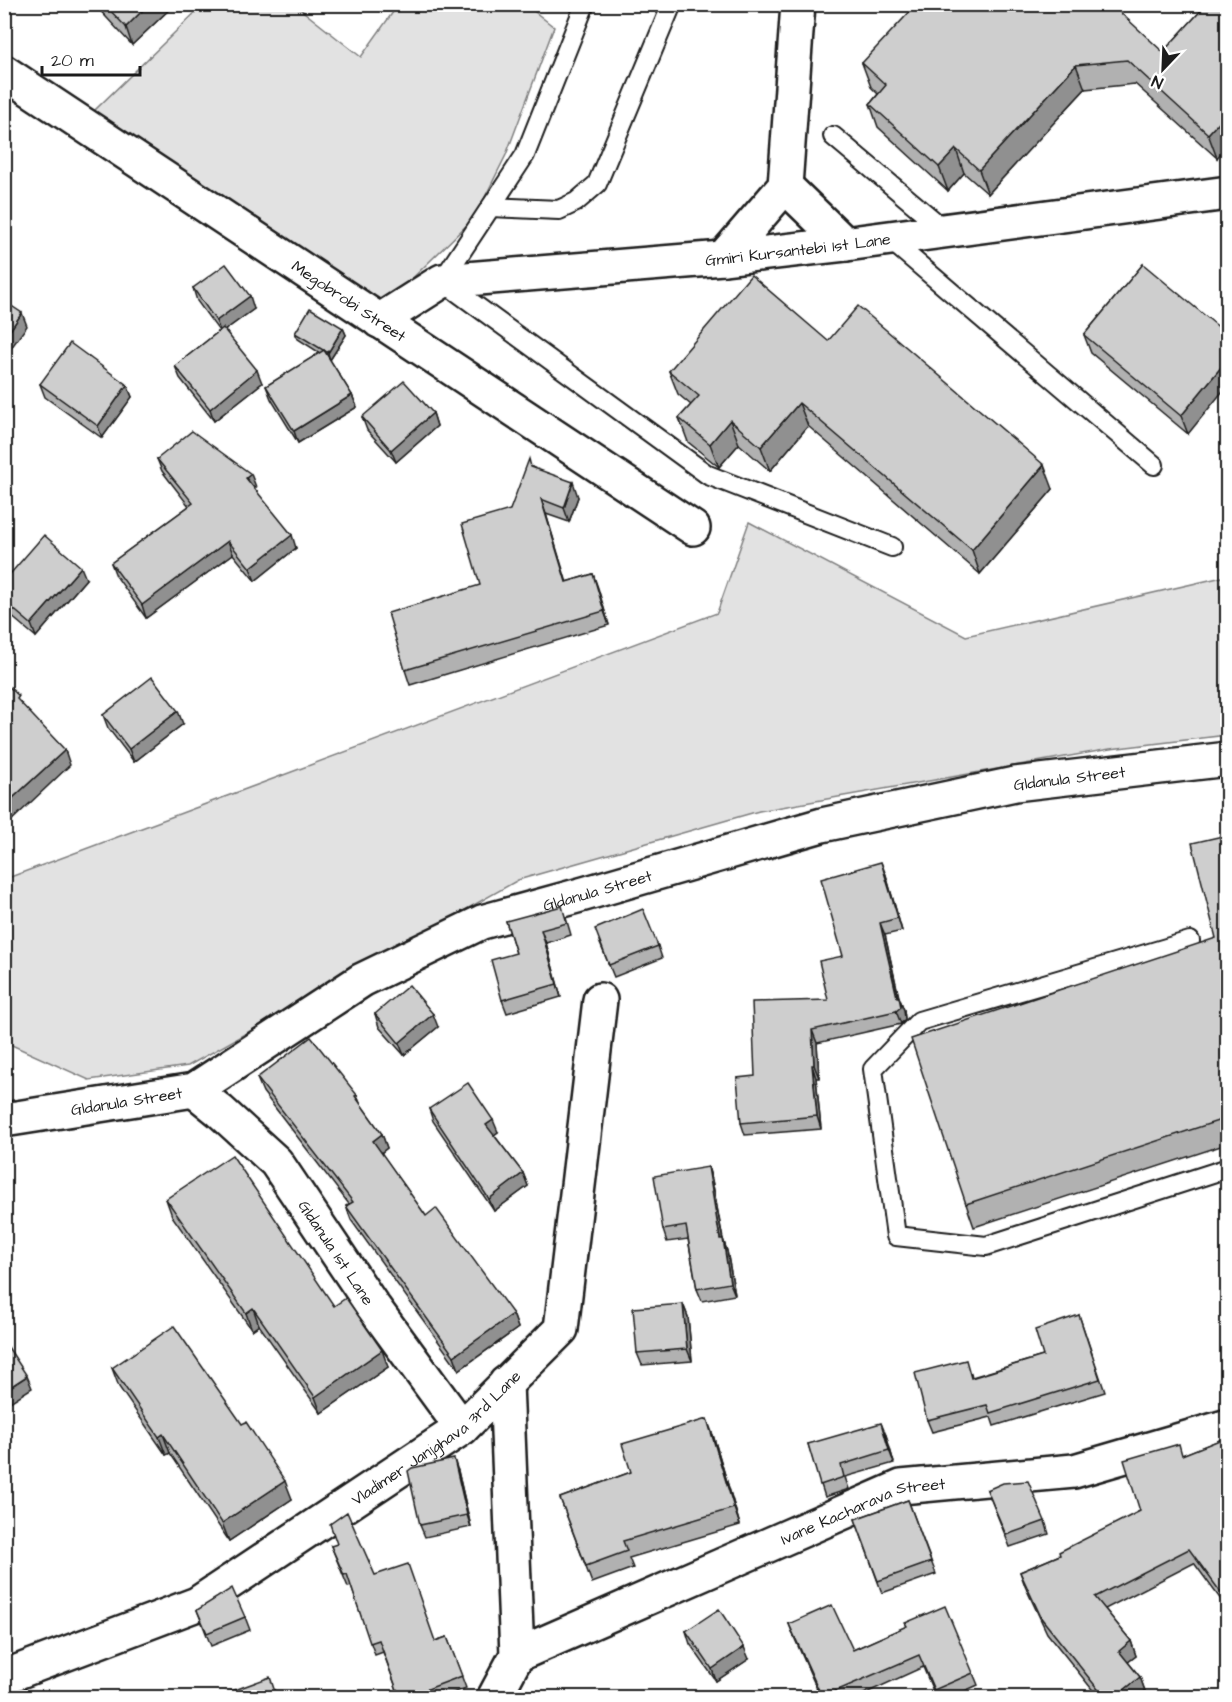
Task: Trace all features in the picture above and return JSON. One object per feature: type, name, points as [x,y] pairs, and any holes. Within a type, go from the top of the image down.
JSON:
[{"type":"street","points":[[723,258],[785,186],[798,4]]},
{"type":"street","name":"Megobrobi Street","points":[[4,72],[693,528]]},
{"type":"street","points":[[785,186],[845,244]]},
{"type":"street","name":"Gmiri Kursantebi 1st Lane","points":[[379,321],[442,281],[723,258],[889,239],[1227,193]]},
{"type":"street","name":"Gldanula Street","points":[[4,1120],[194,1090],[362,980],[482,922],[822,825],[1015,784],[1227,759]]},
{"type":"street","name":"Vladimer Janjghava 3rd Lane","points":[[4,1677],[197,1604],[462,1428],[561,1329],[600,1000]]},
{"type":"street","name":"Gldanula 1st Lane","points":[[194,1090],[276,1162],[372,1305],[462,1428]]},
{"type":"street","points":[[494,1698],[517,1654],[506,1383]]},
{"type":"street","name":"Ivane Kacharava Street","points":[[517,1654],[901,1487],[1074,1471],[1227,1426]]},
{"type":"lane","points":[[585,4],[525,155],[442,281],[708,475],[892,547]]},
{"type":"lane","points":[[491,207],[559,210],[576,202],[597,184],[672,4]]},
{"type":"lane","points":[[833,136],[946,231]]},
{"type":"lane","points":[[889,239],[1154,465]]},
{"type":"lane","points":[[1190,941],[919,1021],[873,1069],[896,1236],[986,1246],[1227,1168]]},
{"type":"shaded area","points":[[203,5],[295,5],[361,57],[398,5],[526,5],[554,27],[506,155],[475,217],[383,307],[94,111]]},
{"type":"shaded area","points":[[749,522],[966,636],[1227,576],[1227,735],[1110,749],[759,811],[518,880],[188,1066],[89,1080],[5,1042],[5,879],[717,613]]},
{"type":"building","points":[[104,4],[149,4],[126,27]]},
{"type":"building","points":[[917,4],[1111,4],[1163,52],[1207,4],[1227,4],[1227,113],[1208,134],[1127,60],[1076,65],[979,170],[956,149],[939,167],[870,104],[886,85],[862,63]]},
{"type":"building","points":[[226,264],[250,296],[216,321],[193,288]]},
{"type":"building","points":[[1143,264],[1227,334],[1227,360],[1181,416],[1084,335]]},
{"type":"building","points":[[751,275],[828,341],[858,306],[1044,465],[972,550],[799,403],[761,447],[730,420],[710,444],[679,418],[699,396],[669,371]]},
{"type":"building","points":[[4,301],[22,313],[4,339]]},
{"type":"building","points":[[310,308],[343,328],[328,353],[295,333]]},
{"type":"building","points":[[223,328],[257,370],[210,409],[175,366]]},
{"type":"building","points":[[70,343],[127,385],[98,426],[40,384]]},
{"type":"building","points":[[324,350],[352,395],[294,431],[266,386]]},
{"type":"building","points":[[404,381],[433,413],[391,450],[362,417]]},
{"type":"building","points":[[192,431],[251,474],[246,478],[292,535],[250,568],[228,541],[142,605],[111,563],[193,503],[157,459]]},
{"type":"building","points":[[529,459],[531,467],[573,482],[564,508],[541,499],[566,582],[593,574],[604,611],[405,670],[388,613],[480,585],[462,524],[510,510]]},
{"type":"building","points":[[44,535],[81,567],[31,624],[4,601],[4,581]]},
{"type":"building","points":[[152,677],[178,711],[129,749],[103,715]]},
{"type":"building","points":[[4,682],[19,696],[17,699],[65,750],[4,806]]},
{"type":"building","points":[[1227,835],[1227,1118],[966,1204],[911,1039],[1216,938],[1192,843]]},
{"type":"building","points":[[881,862],[898,918],[880,923],[901,1007],[896,1011],[812,1030],[814,1065],[812,1065],[817,1116],[741,1123],[737,1078],[755,1076],[752,1002],[828,1000],[819,961],[843,956],[821,879]]},
{"type":"building","points":[[562,906],[567,923],[541,930],[557,984],[502,1000],[491,960],[516,953],[506,921]]},
{"type":"building","points":[[643,909],[658,946],[609,965],[595,929]]},
{"type":"building","points":[[409,985],[433,1014],[399,1043],[375,1014]]},
{"type":"building","points":[[311,1037],[357,1095],[355,1096],[382,1134],[373,1141],[426,1216],[436,1208],[513,1314],[454,1356],[346,1206],[353,1202],[257,1078]]},
{"type":"building","points":[[468,1083],[493,1120],[486,1125],[523,1173],[489,1199],[429,1109]]},
{"type":"building","points":[[232,1155],[334,1306],[346,1298],[382,1350],[315,1397],[253,1308],[246,1313],[166,1199]]},
{"type":"building","points":[[708,1167],[730,1283],[697,1289],[686,1226],[663,1230],[654,1176]]},
{"type":"building","points":[[683,1304],[687,1349],[637,1353],[633,1308]]},
{"type":"building","points":[[1079,1315],[1100,1379],[990,1413],[987,1405],[927,1420],[915,1373],[966,1360],[971,1378],[1043,1356],[1035,1330]]},
{"type":"building","points":[[174,1326],[242,1424],[246,1422],[285,1481],[222,1523],[163,1434],[159,1437],[112,1368]]},
{"type":"building","points":[[4,1341],[27,1376],[4,1391]]},
{"type":"building","points":[[707,1419],[734,1508],[623,1541],[627,1551],[586,1566],[560,1498],[631,1472],[622,1444]]},
{"type":"building","points":[[881,1423],[889,1450],[841,1465],[844,1477],[820,1485],[808,1444]]},
{"type":"building","points":[[1227,1437],[1227,1481],[1225,1482],[1227,1485],[1227,1522],[1223,1525],[1227,1532],[1227,1601],[1189,1549],[1095,1597],[1131,1641],[1119,1651],[1140,1677],[1114,1698],[1105,1698],[1042,1619],[1020,1572],[1060,1555],[1059,1552],[1140,1511],[1124,1460],[1179,1444],[1182,1455]]},
{"type":"building","points":[[454,1459],[467,1515],[420,1525],[408,1471],[412,1468]]},
{"type":"building","points":[[1028,1481],[1045,1521],[1006,1535],[987,1490],[1003,1483]]},
{"type":"building","points":[[908,1500],[931,1562],[878,1581],[855,1519]]},
{"type":"building","points":[[347,1512],[375,1575],[408,1564],[435,1641],[447,1637],[462,1676],[400,1698],[379,1640],[370,1643],[347,1574],[344,1575],[331,1546],[337,1544],[330,1524]]},
{"type":"building","points":[[232,1588],[245,1617],[207,1633],[197,1610]]},
{"type":"building","points":[[832,1605],[853,1650],[907,1626],[905,1623],[945,1606],[973,1673],[934,1690],[919,1655],[822,1697],[789,1624]]},
{"type":"building","points":[[719,1609],[744,1647],[712,1669],[686,1631]]},
{"type":"building","points":[[270,1677],[277,1698],[213,1698]]}]
